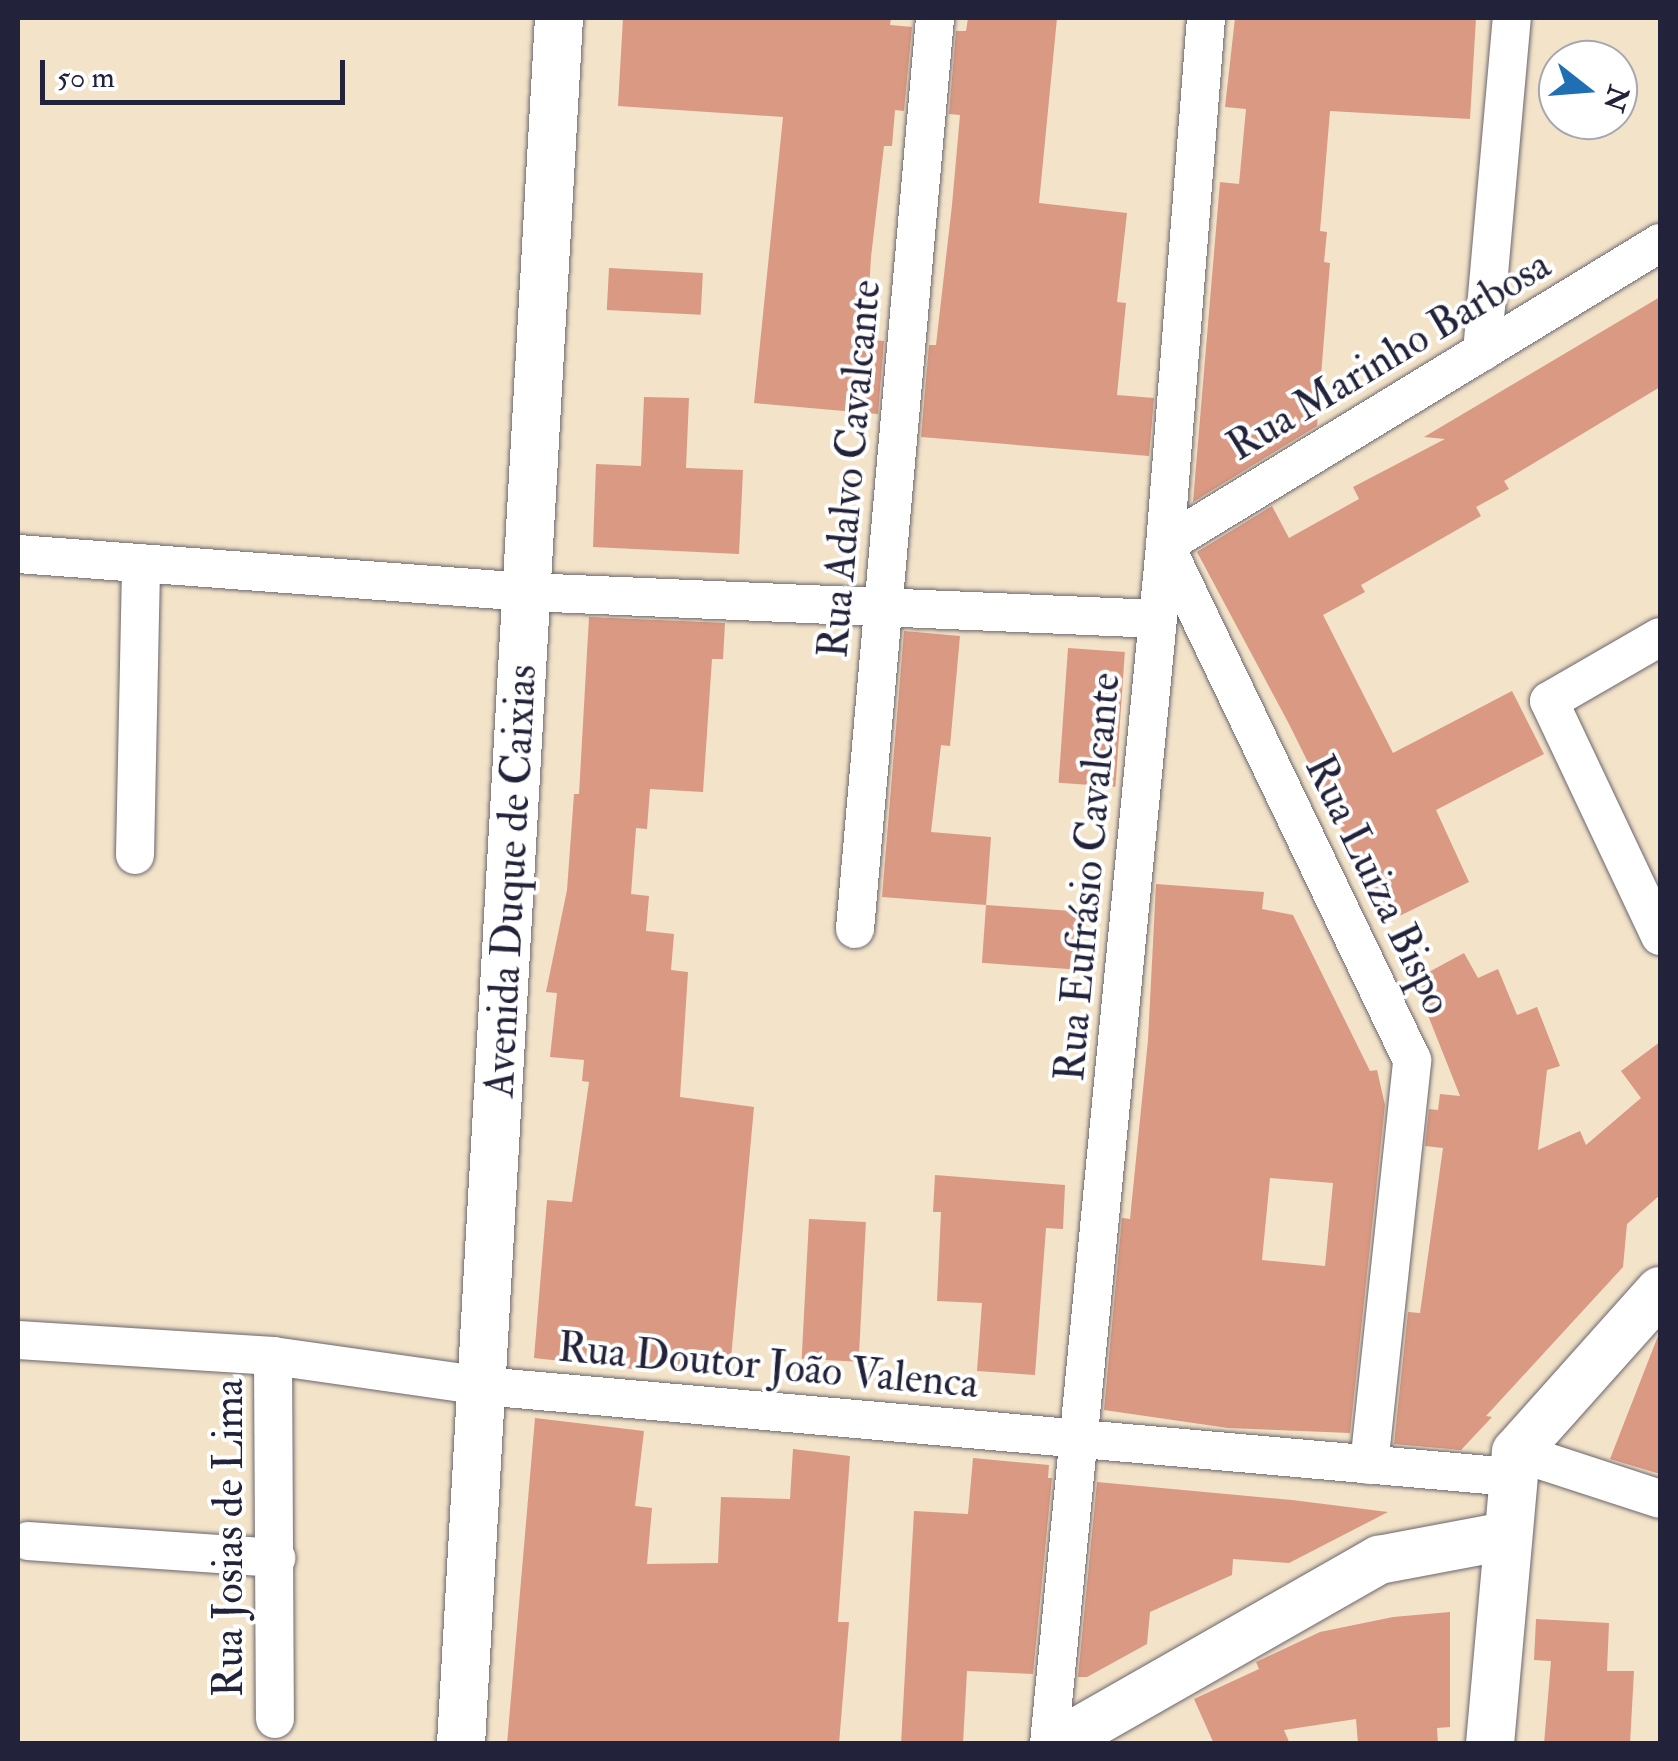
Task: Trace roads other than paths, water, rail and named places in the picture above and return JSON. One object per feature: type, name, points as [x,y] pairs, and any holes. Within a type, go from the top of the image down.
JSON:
[{"type":"street","name":"Avenida Duque de Caixias","points":[[461,1744],[559,18]]},
{"type":"street","name":"Rua Adalvo Cavalcante","points":[[855,929],[934,18]]},
{"type":"street","name":"Rua Eufrásio Cavalcante","points":[[1052,1744],[1164,545],[1206,18]]},
{"type":"street","points":[[1482,352],[1512,18]]},
{"type":"street","name":"Rua Marinho Barbosa","points":[[1164,545],[1660,243]]},
{"type":"street","name":"Rua Luiza Bispo","points":[[1164,545],[1412,1060],[1368,1465]]},
{"type":"street","points":[[18,554],[527,592],[1157,620]]},
{"type":"street","points":[[135,855],[142,563]]},
{"type":"street","points":[[1660,637],[1549,701],[1660,936]]},
{"type":"street","points":[[1490,1744],[1513,1465],[1660,1292]]},
{"type":"street","name":"Rua Doutor João Valenca","points":[[18,1340],[273,1356],[483,1386],[1368,1465],[1513,1465],[1660,1499]]},
{"type":"street","name":"Rua Josias de Lima","points":[[273,1356],[275,1720]]},
{"type":"street","points":[[1052,1744],[1379,1560],[1506,1536]]},
{"type":"street","points":[[28,1542],[276,1558]]}]
